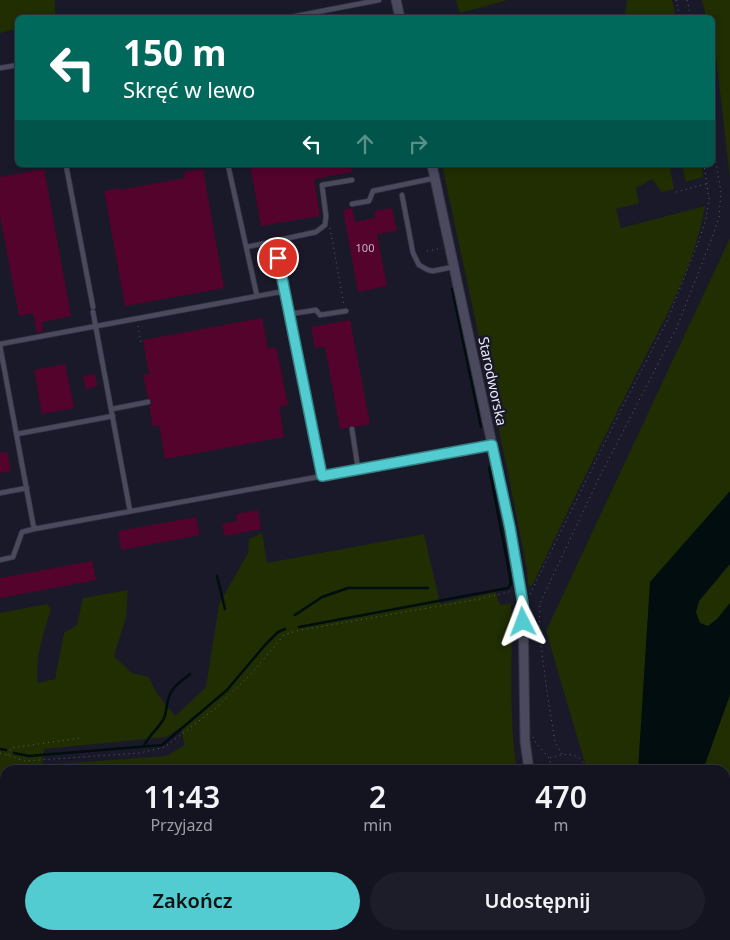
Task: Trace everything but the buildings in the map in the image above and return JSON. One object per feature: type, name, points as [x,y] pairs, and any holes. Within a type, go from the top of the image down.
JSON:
[{"type":"street","points":[[396,0],[399,15]]},
{"type":"street","name":"Starodworska","points":[[432,167],[510,528],[523,604],[524,728],[528,765]]},
{"type":"lane","points":[[302,15],[379,0]]},
{"type":"lane","points":[[0,68],[15,66]]},
{"type":"lane","points":[[66,167],[130,511]]},
{"type":"lane","points":[[228,167],[257,296]]},
{"type":"lane","points":[[352,204],[369,201],[373,191],[435,178]]},
{"type":"lane","points":[[247,247],[316,232],[325,225],[326,216],[322,185],[352,180]]},
{"type":"lane","points":[[402,195],[414,253],[419,265],[433,271],[453,267]]},
{"type":"lane","points":[[275,242],[322,476]]},
{"type":"lane","points":[[34,528],[0,345],[285,291]]},
{"type":"lane","points":[[290,314],[316,310],[320,315],[346,310]]},
{"type":"lane","points":[[112,409],[148,402]]},
{"type":"lane","points":[[17,434],[113,416]]},
{"type":"lane","points":[[352,429],[358,470]]},
{"type":"lane","points":[[0,560],[12,557],[22,532],[34,528],[492,445]]},
{"type":"lane","points":[[0,493],[27,488]]},
{"type":"path","points":[[676,0],[679,15]]},
{"type":"path","points":[[687,0],[690,15]]},
{"type":"path","points":[[562,754],[555,742],[546,683],[539,630],[540,603],[600,476],[677,327],[712,238],[719,216],[721,192],[715,157]]},
{"type":"path","points":[[523,604],[528,599],[681,289],[706,219],[709,199],[704,167]]},
{"type":"path","points":[[676,192],[707,183]]},
{"type":"path","points":[[325,225],[330,228],[346,310]]},
{"type":"path","points":[[427,251],[437,249]]},
{"type":"path","points":[[137,319],[141,343]]},
{"type":"path","points":[[547,560],[550,558],[549,555]]},
{"type":"path","points":[[0,753],[25,761],[140,753],[165,747],[216,708],[251,674],[284,635],[296,631],[480,599],[520,590]]},
{"type":"path","points":[[524,728],[529,728],[536,743],[549,758],[551,765]]},
{"type":"path","points":[[8,755],[11,748],[80,738]]},
{"type":"path","points":[[549,758],[562,754],[577,756],[584,765]]},
{"type":"green space","points":[[0,0],[55,0],[55,15],[15,15],[15,29],[0,33]]},
{"type":"green space","points":[[456,0],[508,0],[460,13]]},
{"type":"green space","points":[[627,0],[672,0],[676,15],[626,15]]},
{"type":"green space","points":[[702,0],[730,0],[730,179],[715,51],[715,15],[706,15]]},
{"type":"green space","points":[[442,167],[682,167],[670,169],[674,189],[662,192],[652,179],[636,188],[639,203],[616,209],[621,228],[705,206],[693,253],[675,298],[593,459],[532,586],[528,585],[527,570]]},
{"type":"green space","points":[[682,167],[702,167],[703,177],[686,182]]},
{"type":"green space","points":[[730,238],[730,765],[586,765],[546,631]]},
{"type":"green space","points":[[262,533],[267,563],[424,534],[440,604],[496,592],[501,605],[511,603],[512,708],[516,765],[42,765],[0,765],[0,613],[47,604],[51,609],[37,665],[38,683],[55,679],[64,633],[77,625],[83,598],[128,590],[126,617],[114,656],[132,673],[149,677],[156,692],[175,716],[206,687],[219,604],[248,553],[249,539]],"holes":[[[180,728],[185,745],[166,756],[42,765],[44,749],[166,737]]]},
{"type":"shaded area","points":[[730,491],[730,564],[699,601],[696,612],[700,623],[708,626],[717,619],[730,603],[730,695],[705,765],[638,765],[650,582]]},
{"type":"waterway","points":[[452,289],[481,427]]},
{"type":"waterway","points":[[299,627],[508,588],[511,584],[509,571],[489,467]]},
{"type":"waterway","points":[[217,576],[225,609]]},
{"type":"waterway","points":[[295,615],[322,597],[348,588],[428,588]]},
{"type":"waterway","points":[[14,753],[29,756],[162,745],[227,690],[265,645],[278,632],[285,629]]},
{"type":"waterway","points":[[144,746],[164,718],[170,693],[190,674]]},
{"type":"waterway","points":[[0,749],[6,750]]},
{"type":"route","points":[[278,258],[322,476],[492,445],[510,528],[523,604],[523,622]]}]
